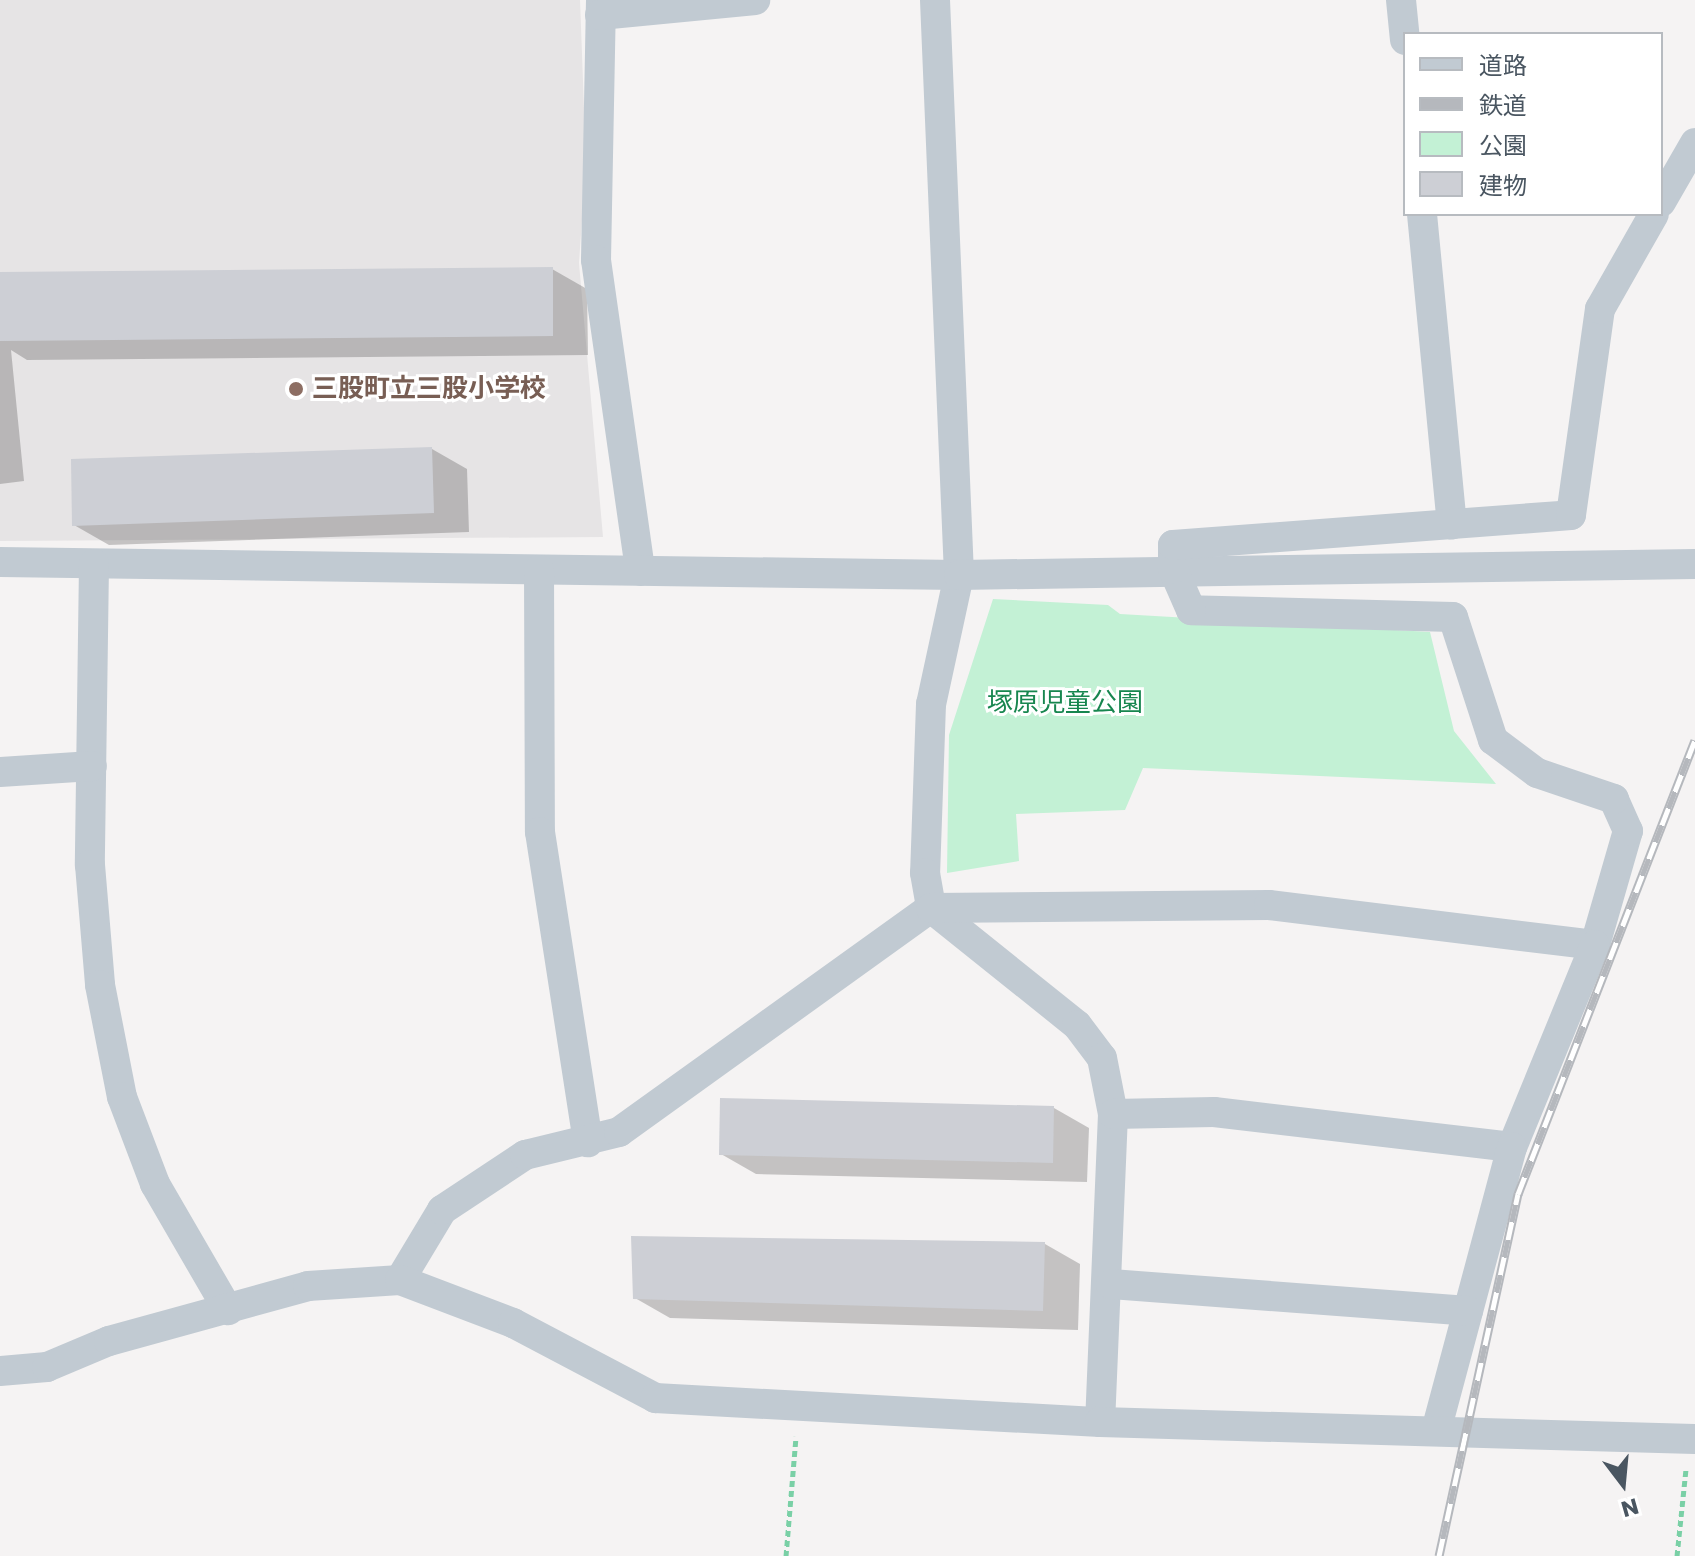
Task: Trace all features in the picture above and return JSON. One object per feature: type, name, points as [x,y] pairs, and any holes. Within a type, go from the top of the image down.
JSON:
[{"type":"street","points":[[640,571],[596,260],[601,7],[755,0]]},
{"type":"street","points":[[935,0],[959,575],[931,704],[925,823],[931,908],[1077,1025],[1102,1058],[1113,1114],[1111,1284],[1100,1422]]},
{"type":"street","points":[[1401,0],[1404,32]]},
{"type":"street","points":[[1663,199],[1695,143]]},
{"type":"street","points":[[1422,216],[1452,525]]},
{"type":"street","points":[[1436,1430],[1512,1147],[1595,945],[1628,831],[1614,799],[1537,773],[1493,740],[1453,617],[1191,610],[1173,569],[1173,545],[1200,539],[1571,515],[1600,309],[1653,216]]},
{"type":"street","points":[[0,562],[959,575],[1173,569],[1695,564]]},
{"type":"street","points":[[94,564],[92,766],[100,985],[122,1097],[155,1184],[228,1310]]},
{"type":"street","points":[[539,570],[540,832],[588,1142]]},
{"type":"street","points":[[0,772],[92,766]]},
{"type":"street","points":[[400,1280],[442,1210],[525,1155],[619,1132],[931,908],[1269,905],[1595,945]]},
{"type":"street","points":[[1113,1114],[1214,1112],[1512,1147]]},
{"type":"street","points":[[0,1371],[47,1367],[109,1341],[308,1286],[400,1280],[513,1323],[655,1398],[1100,1422],[1692,1439]]},
{"type":"street","points":[[1111,1284],[1468,1311]]},
{"type":"path","points":[[786,1556],[798,1407]]},
{"type":"path","points":[[1677,1556],[1692,1439]]},
{"type":"shaded area","name":"三股町立三股小学校","points":[[0,0],[580,0],[586,162],[579,263],[603,537],[0,541]]},
{"type":"green space","name":"塚原児童公園","points":[[993,599],[1108,605],[1120,614],[1430,632],[1454,731],[1496,784],[1143,768],[1125,810],[1016,814],[1019,861],[947,873],[949,735]]},
{"type":"building","points":[[553,267],[553,336],[0,341],[0,272]]},
{"type":"building","points":[[432,447],[434,513],[72,526],[71,459]]},
{"type":"building","points":[[720,1098],[1054,1106],[1053,1163],[719,1155]]},
{"type":"building","points":[[631,1236],[1045,1242],[1043,1311],[633,1299]]},
{"type":"railway","points":[[1439,1556],[1518,1194],[1695,740]]},
{"type":"place","name":"三股町立三股小学校","points":[[296,389]]}]
